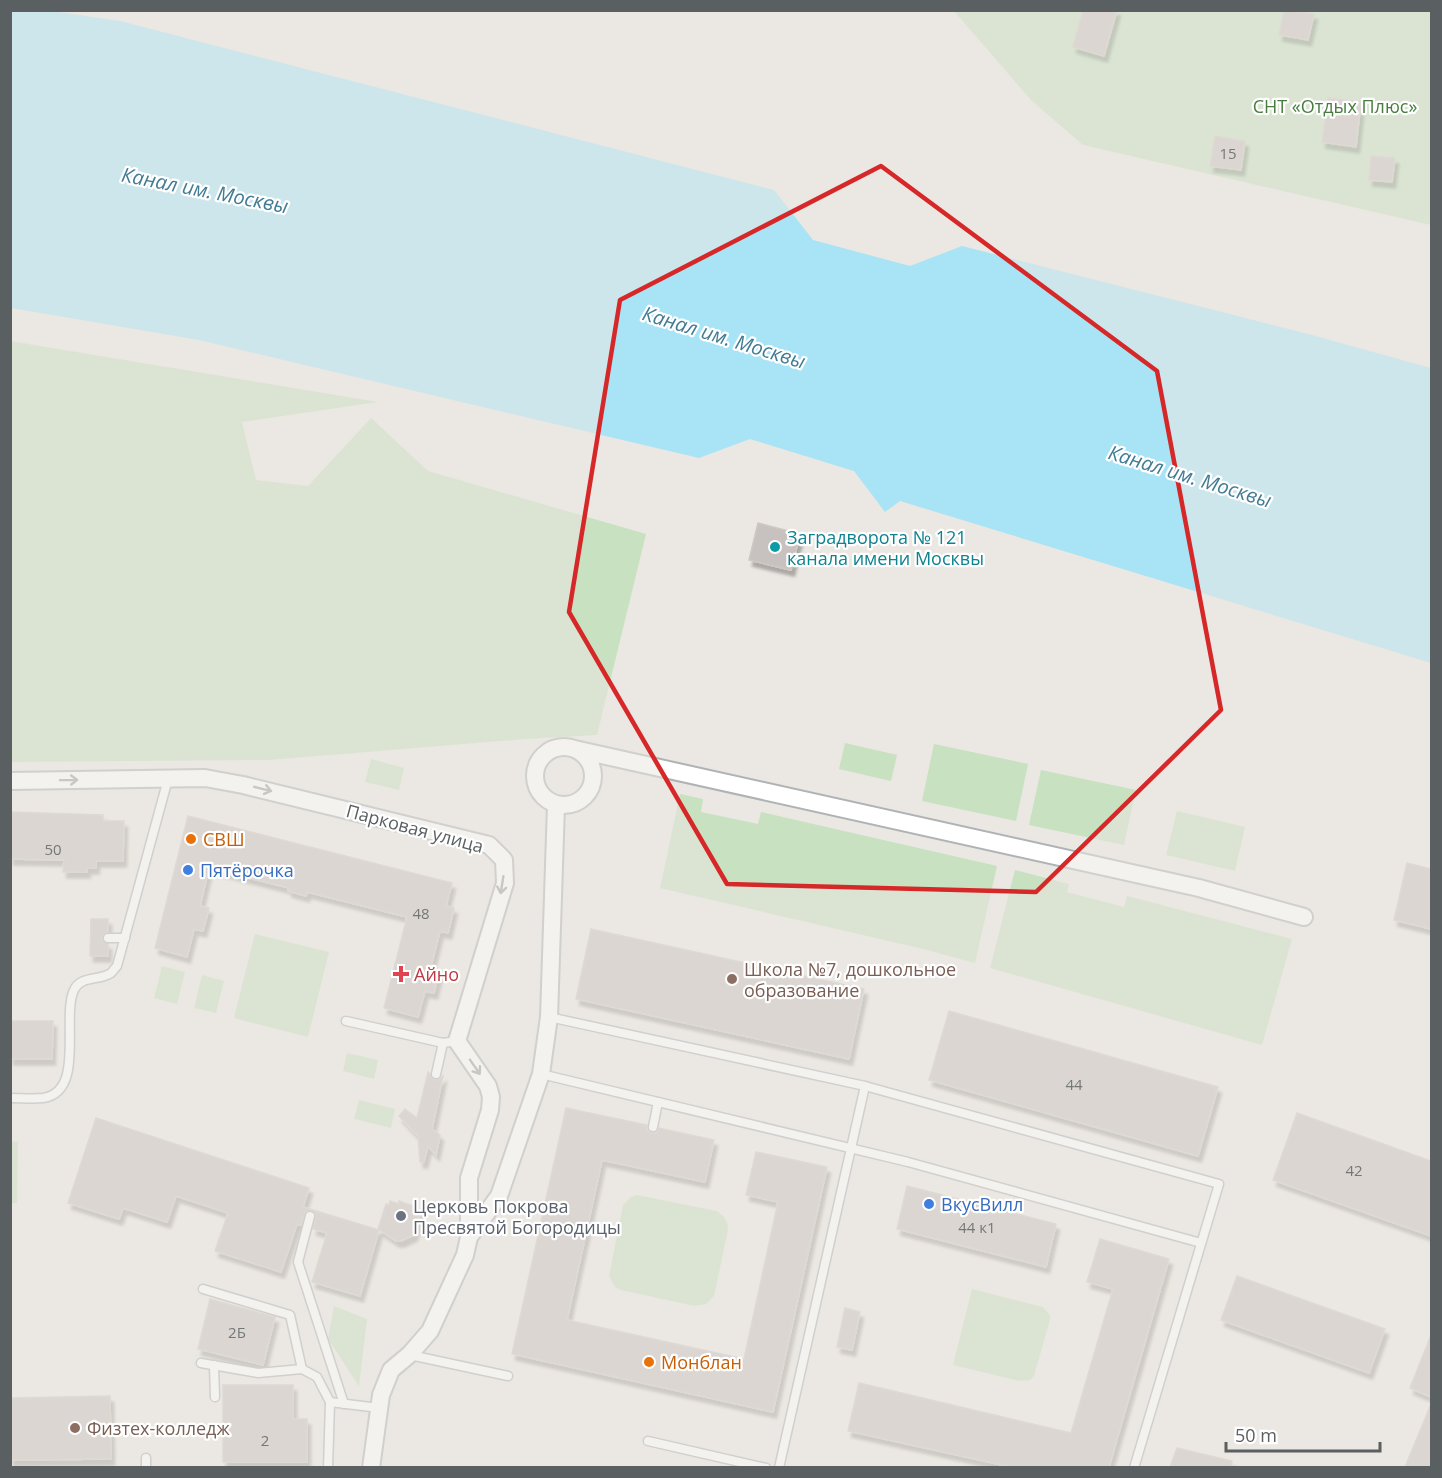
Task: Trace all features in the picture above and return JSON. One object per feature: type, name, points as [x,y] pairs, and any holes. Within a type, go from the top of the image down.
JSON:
[{"type":"street","points":[[579,750],[591,763],[594,772],[590,792],[574,804],[556,805],[542,795],[535,778],[539,761],[544,754],[561,746],[579,750],[1199,888],[1304,917]]},
{"type":"street","name":"Парковая улица","points":[[10,781],[205,778],[243,785],[489,845],[504,860],[504,883],[450,1042]]},
{"type":"street","points":[[469,1237],[499,1196],[541,1074],[549,1017],[556,805]]},
{"type":"street","points":[[370,1467],[381,1395],[391,1370],[410,1354],[430,1331],[465,1255],[469,1237],[467,1194],[469,1178],[490,1110],[491,1096],[488,1086],[450,1042]]},
{"type":"lane","points":[[10,1098],[46,1098],[61,1089],[69,1068],[70,1000],[75,986],[111,973],[117,966],[168,779]]},
{"type":"lane","points":[[108,938],[125,938]]},
{"type":"lane","points":[[549,1017],[865,1086],[1219,1184],[1134,1467]]},
{"type":"lane","points":[[346,1021],[450,1042],[436,1074]]},
{"type":"lane","points":[[541,1074],[852,1149],[1201,1243]]},
{"type":"lane","points":[[779,1467],[865,1086]]},
{"type":"lane","points":[[653,1127],[658,1102]]},
{"type":"lane","points":[[310,1216],[298,1262],[344,1404]]},
{"type":"lane","points":[[203,1289],[290,1315],[302,1369]]},
{"type":"lane","points":[[410,1354],[508,1376]]},
{"type":"lane","points":[[201,1363],[258,1373],[302,1369],[317,1377],[330,1402],[328,1467]]},
{"type":"lane","points":[[214,1365],[215,1397]]},
{"type":"lane","points":[[330,1402],[379,1408]]},
{"type":"lane","points":[[648,1442],[766,1467]]},
{"type":"highlighted area","points":[[881,166],[1157,371],[1221,710],[1036,892],[727,884],[569,612],[620,300]]},
{"type":"green space","name":"СНТ «Отдых Плюс»","points":[[954,11],[1431,11],[1431,225],[1083,145],[1031,100]]},
{"type":"green space","points":[[10,341],[378,402],[242,422],[256,480],[308,486],[371,418],[428,471],[646,534],[597,735],[269,760],[11,762]]},
{"type":"green space","points":[[845,743],[897,755],[891,781],[839,769]]},
{"type":"green space","points":[[934,744],[1028,764],[1016,821],[922,801]]},
{"type":"green space","points":[[371,759],[404,768],[399,790],[365,782]]},
{"type":"green space","points":[[1041,770],[1136,790],[1124,845],[1029,825]]},
{"type":"green space","points":[[680,794],[703,799],[701,812],[758,824],[761,812],[997,866],[975,963],[660,888]]},
{"type":"green space","points":[[1177,811],[1245,827],[1235,871],[1166,855]]},
{"type":"green space","points":[[1015,870],[1069,884],[1067,892],[1124,907],[1127,896],[1292,939],[1262,1045],[990,968]]},
{"type":"green space","points":[[255,934],[329,952],[308,1037],[234,1018]]},
{"type":"green space","points":[[162,966],[185,972],[177,1004],[154,998]]},
{"type":"green space","points":[[202,975],[224,981],[216,1013],[194,1008]]},
{"type":"green space","points":[[347,1053],[378,1060],[374,1079],[343,1071]]},
{"type":"green space","points":[[359,1100],[395,1109],[391,1128],[354,1119]]},
{"type":"green space","points":[[11,1141],[18,1142],[17,1203],[11,1203]]},
{"type":"green space","points":[[637,1195],[716,1211],[725,1219],[728,1230],[714,1296],[706,1304],[694,1306],[615,1287],[609,1276],[623,1205],[631,1197]]},
{"type":"green space","points":[[972,1289],[1043,1307],[1050,1315],[1034,1376],[1030,1380],[1019,1381],[953,1365]]},
{"type":"green space","points":[[334,1306],[367,1319],[359,1386],[328,1339]]},
{"type":"water","name":"Канал им. Москвы","points":[[10,11],[51,11],[120,21],[774,190],[813,240],[910,266],[962,246],[1308,334],[1431,368],[1431,663],[900,501],[885,512],[854,471],[750,439],[699,458],[199,340],[11,308]]},
{"type":"building","points":[[1083,10],[1117,10],[1104,56],[1073,47]]},
{"type":"building","points":[[1284,10],[1314,14],[1308,40],[1279,35]]},
{"type":"building","points":[[1328,98],[1361,102],[1356,147],[1322,142]]},
{"type":"building","points":[[1215,136],[1245,141],[1241,170],[1210,166]]},
{"type":"building","points":[[1371,156],[1395,158],[1392,182],[1369,180]]},
{"type":"building","name":"Заградворота № 121 канала имени Москвы","points":[[758,523],[800,534],[791,570],[749,560]]},
{"type":"building","points":[[10,812],[103,815],[103,821],[124,821],[123,861],[96,861],[96,868],[87,868],[87,872],[63,872],[64,860],[10,859]]},
{"type":"building","points":[[188,816],[452,883],[446,906],[454,908],[448,933],[440,931],[430,970],[439,973],[434,993],[425,991],[418,1017],[384,1008],[407,917],[307,892],[306,896],[288,891],[289,888],[209,868],[200,906],[209,908],[203,931],[194,929],[187,957],[155,948]]},
{"type":"building","points":[[1407,863],[1431,869],[1431,929],[1394,920]]},
{"type":"building","points":[[91,919],[108,919],[108,932],[102,937],[103,942],[108,944],[108,956],[90,956]]},
{"type":"building","points":[[591,929],[864,989],[849,1059],[576,999]]},
{"type":"building","points":[[949,1011],[1218,1087],[1198,1156],[929,1080]]},
{"type":"building","points":[[10,1021],[53,1021],[52,1059],[10,1059]]},
{"type":"building","points":[[428,1072],[434,1080],[443,1076],[432,1129],[440,1135],[436,1155],[428,1146],[424,1162],[420,1162],[418,1136],[399,1116],[405,1109],[417,1118]]},
{"type":"building","points":[[566,1108],[647,1125],[647,1130],[651,1133],[656,1133],[659,1128],[714,1140],[705,1182],[602,1160],[567,1320],[744,1359],[778,1202],[746,1195],[756,1152],[827,1167],[773,1412],[512,1354]]},
{"type":"building","points":[[1297,1113],[1431,1161],[1431,1236],[1273,1180]]},
{"type":"building","points":[[96,1118],[309,1188],[303,1207],[379,1230],[360,1296],[312,1282],[327,1233],[313,1229],[316,1215],[312,1210],[305,1212],[301,1225],[297,1224],[281,1272],[215,1251],[228,1213],[176,1196],[167,1222],[123,1208],[119,1219],[68,1203]]},
{"type":"building","points":[[907,1186],[1056,1224],[1046,1267],[897,1229]]},
{"type":"building","name":"Церковь Покрова Пресвятой Богородицы","points":[[390,1201],[399,1204],[399,1201],[421,1211],[414,1235],[396,1241],[378,1229],[386,1204],[389,1205]]},
{"type":"building","points":[[1100,1239],[1169,1259],[1109,1467],[1011,1467],[848,1431],[859,1383],[1071,1433],[1113,1289],[1087,1282]]},
{"type":"building","points":[[1237,1276],[1385,1329],[1369,1373],[1221,1320]]},
{"type":"building","points":[[210,1299],[275,1317],[263,1365],[198,1349]]},
{"type":"building","points":[[845,1308],[860,1312],[852,1350],[837,1347]]},
{"type":"building","points":[[1431,1335],[1431,1397],[1410,1388]]},
{"type":"building","points":[[223,1385],[293,1385],[293,1419],[307,1419],[307,1462],[223,1462]]},
{"type":"building","points":[[110,1396],[111,1459],[10,1460],[10,1398]]},
{"type":"building","points":[[1431,1404],[1431,1467],[1405,1467]]},
{"type":"building","points":[[1177,1448],[1232,1461],[1231,1467],[1170,1467]]},
{"type":"place","name":"Заградворота № 121 канала имени Москвы","points":[[775,547]]},
{"type":"place","name":"СВШ","points":[[191,839]]},
{"type":"place","name":"Пятёрочка","points":[[188,870]]},
{"type":"place","name":"Айно","points":[[401,974]]},
{"type":"place","name":"Школа №7, дошкольное образование","points":[[732,979]]},
{"type":"place","name":"ВкусВилл","points":[[929,1204]]},
{"type":"place","name":"Церковь Покрова Пресвятой Богородицы","points":[[401,1216]]},
{"type":"place","name":"Монблан","points":[[649,1362]]},
{"type":"place","name":"Физтех-колледж","points":[[75,1428]]}]
